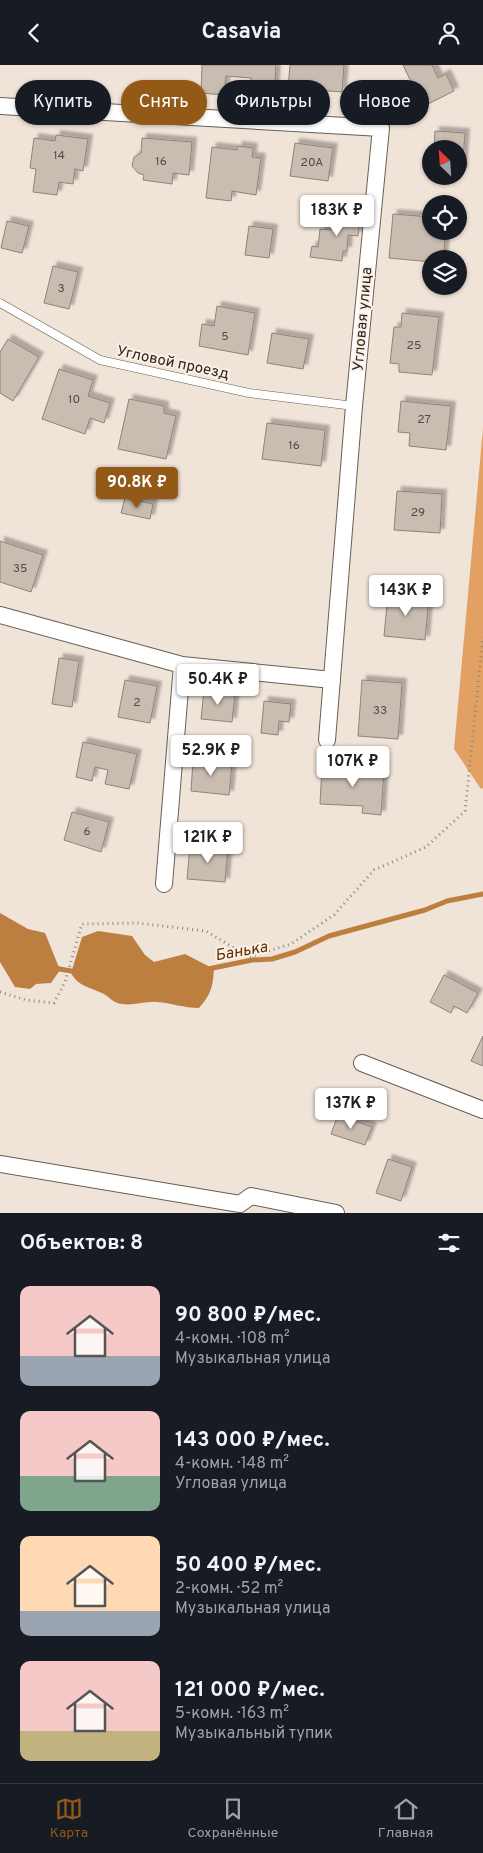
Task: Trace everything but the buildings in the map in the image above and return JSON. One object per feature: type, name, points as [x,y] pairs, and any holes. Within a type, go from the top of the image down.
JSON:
[{"type":"street","name":"Угловая улица","points":[[0,106],[381,128],[354,406],[328,740]]},
{"type":"street","points":[[0,615],[182,665],[332,680]]},
{"type":"street","points":[[164,884],[182,665]]},
{"type":"street","points":[[362,1063],[483,1110]]},
{"type":"street","points":[[0,1164],[239,1209],[251,1196],[336,1213]]},
{"type":"lane","name":"Угловой проезд","points":[[0,303],[100,360],[249,393],[354,406]]},
{"type":"path","points":[[0,992],[26,1000],[54,1003],[65,982],[82,924],[137,923],[206,931],[249,957],[291,944],[334,915],[374,870],[426,847],[465,811],[483,637]]},
{"type":"shaded area","points":[[483,428],[483,788],[481,789],[454,749]]},
{"type":"shaded area","points":[[0,913],[28,929],[45,933],[60,970],[51,983],[36,984],[30,989],[15,987],[0,962]]},
{"type":"shaded area","points":[[98,931],[132,936],[145,955],[154,962],[185,954],[214,969],[209,994],[199,1008],[157,1002],[122,1004],[80,983],[71,973],[82,937]]},
{"type":"waterway","name":"Банька","points":[[208,969],[252,960],[272,959],[295,952],[329,936],[425,910],[447,901],[483,894]]},
{"type":"waterway","name":"Банька","points":[[54,968],[77,972]]}]
